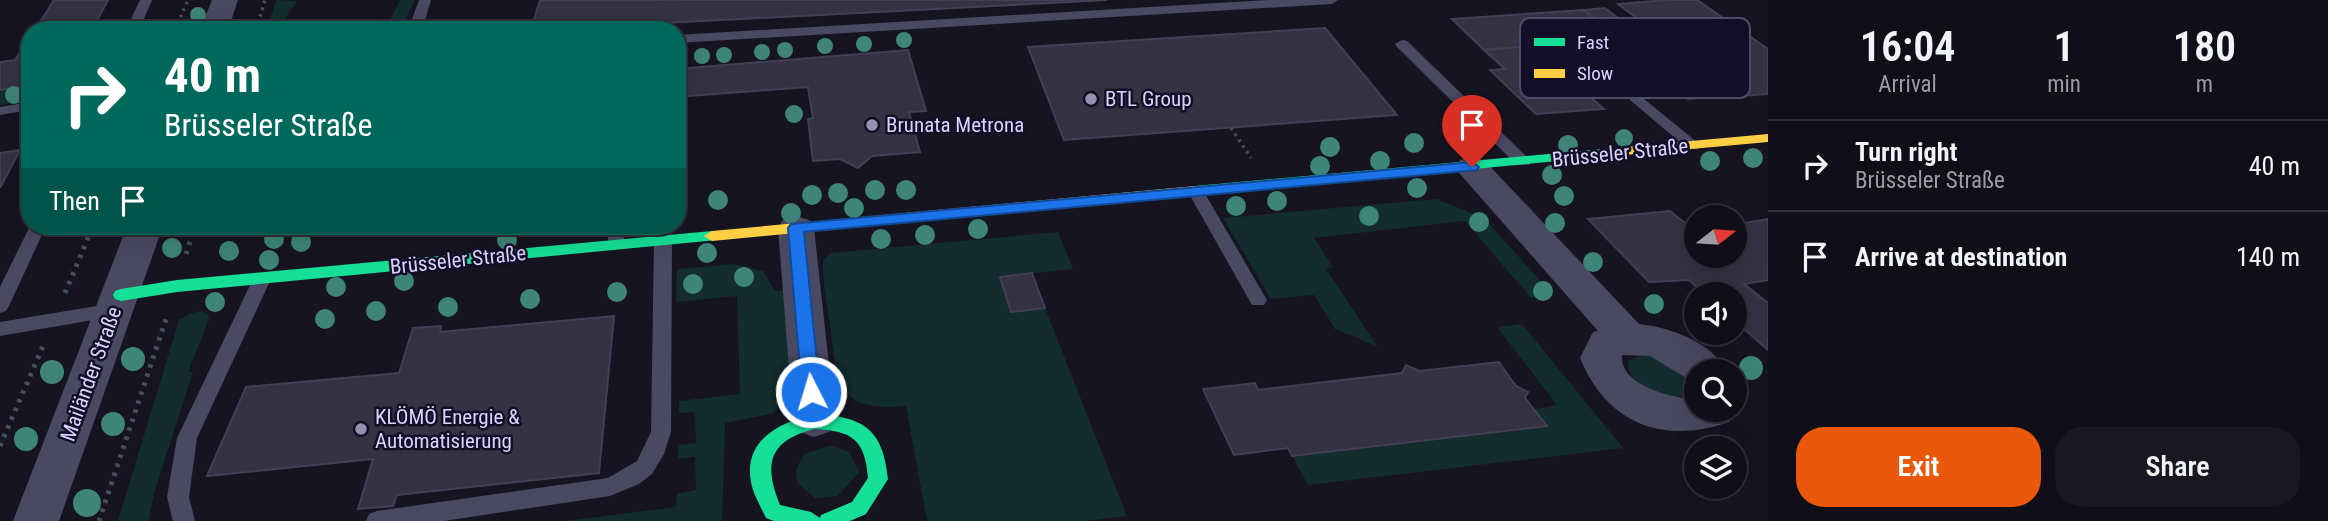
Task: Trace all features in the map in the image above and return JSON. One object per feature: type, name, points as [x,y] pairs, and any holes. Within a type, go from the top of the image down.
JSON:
[{"type":"street","points":[[217,21],[225,0]]},
{"type":"street","name":"Brüsseler Straße","points":[[118,302],[177,286],[1768,138]]},
{"type":"street","points":[[1472,167],[1627,337]]},
{"type":"street","points":[[796,228],[814,420]]},
{"type":"street","name":"Mailänder Straße","points":[[36,521],[142,235]]},
{"type":"street","points":[[1684,416],[1662,413],[1632,398],[1609,378],[1600,358],[1607,343],[1627,337],[1656,341],[1691,359]]},
{"type":"street","points":[[811,521],[764,516],[759,459],[779,432],[814,420],[849,425],[873,447],[878,479],[859,508],[828,521]]},
{"type":"lane","points":[[136,21],[146,0]]},
{"type":"lane","points":[[418,21],[425,0]]},
{"type":"lane","points":[[686,38],[1332,0]]},
{"type":"lane","points":[[1402,44],[1523,162]]},
{"type":"lane","points":[[1636,98],[1693,146]]},
{"type":"lane","points":[[0,111],[21,108]]},
{"type":"lane","points":[[1196,191],[1258,300]]},
{"type":"lane","points":[[0,306],[34,235]]},
{"type":"lane","points":[[616,245],[617,235]]},
{"type":"lane","points":[[377,521],[610,487],[635,477],[653,460],[660,432],[663,240]]},
{"type":"lane","points":[[184,521],[178,497],[187,438],[262,279]]},
{"type":"lane","points":[[0,329],[118,302]]},
{"type":"path","points":[[179,21],[188,0]]},
{"type":"path","points":[[259,21],[265,0]]},
{"type":"path","points":[[99,521],[192,235]]},
{"type":"green space","points":[[276,0],[297,1],[283,21],[270,21]]},
{"type":"green space","points":[[400,0],[415,0],[404,21],[390,21]]},
{"type":"green space","points":[[21,87],[21,102],[0,105],[0,90]]},
{"type":"green space","points":[[1436,199],[1484,218],[1554,296],[1531,298],[1465,221],[1314,238],[1333,267],[1326,269],[1377,346],[1335,329],[1314,295],[1271,299],[1223,218]]},
{"type":"green space","points":[[1058,232],[1073,269],[1000,277],[1011,312],[1045,308],[1127,516],[1084,521],[927,521],[906,406],[883,407],[866,404],[844,390],[839,378],[825,293],[823,261],[830,253]]},
{"type":"green space","points":[[734,264],[763,271],[775,291],[787,290],[792,397],[771,414],[725,423],[722,521],[566,521],[676,507],[677,494],[696,490],[695,457],[678,459],[678,445],[696,443],[695,412],[679,413],[679,401],[740,394],[737,296],[676,302],[677,269]]},
{"type":"green space","points":[[202,311],[208,314],[209,319],[188,372],[193,372],[154,493],[149,521],[118,521],[179,320]]},
{"type":"green space","points":[[1522,324],[1623,448],[1308,485],[1292,456],[1547,426],[1534,409],[1557,405],[1497,327]]},
{"type":"green space","points":[[1648,353],[1670,363],[1684,372],[1684,396],[1663,396],[1643,387],[1635,380],[1628,361]]},
{"type":"green space","points":[[832,445],[849,452],[859,472],[838,496],[815,498],[797,483],[796,470],[804,454]]},
{"type":"building","points":[[54,0],[108,0],[97,21],[41,21]]},
{"type":"building","points":[[540,0],[1107,0],[686,22],[534,21]]},
{"type":"building","points":[[1697,0],[1723,18],[1637,18],[1618,4]]},
{"type":"building","points":[[1605,8],[1618,18],[1594,18],[1584,10]]},
{"type":"building","points":[[1583,10],[1593,18],[1520,18],[1520,47],[1484,50],[1452,19]]},
{"type":"building","points":[[1325,28],[1397,115],[1064,140],[1028,47]]},
{"type":"building","points":[[1750,37],[1768,49],[1768,94],[1750,95]]},
{"type":"building","points":[[1520,47],[1520,98],[1591,98],[1604,109],[1536,114],[1490,70],[1505,69],[1484,50]]},
{"type":"building","points":[[908,50],[926,111],[909,112],[920,152],[872,156],[858,168],[840,159],[813,161],[808,119],[813,118],[808,87],[686,96],[686,68]]},
{"type":"building","points":[[21,51],[21,87],[0,90],[0,62],[15,60]]},
{"type":"building","points":[[20,150],[0,188],[0,153]]},
{"type":"building","points":[[1670,211],[1684,222],[1684,268],[1747,268],[1747,223],[1768,219],[1768,280],[1747,284],[1689,280],[1649,282],[1588,219]]},
{"type":"building","points":[[1032,273],[1045,308],[1011,312],[1000,277]]},
{"type":"building","points":[[1747,286],[1768,303],[1768,350],[1747,331]]},
{"type":"building","points":[[614,316],[599,473],[397,495],[393,506],[358,509],[373,459],[207,476],[246,387],[399,373],[413,328],[441,326],[440,332]]},
{"type":"building","points":[[1499,362],[1516,386],[1528,392],[1525,398],[1547,426],[1292,456],[1288,448],[1234,455],[1203,389],[1255,383],[1258,390],[1402,373],[1406,365],[1419,371]]},
{"type":"traffic: fast","points":[[1195,191],[1603,153]]},
{"type":"traffic: fast","points":[[121,295],[177,286],[712,236]]},
{"type":"traffic: fast","points":[[811,521],[773,512],[761,482],[762,457],[774,439],[793,427],[815,421],[838,423],[859,431],[873,447],[876,458],[878,479],[859,508],[828,521]]},
{"type":"traffic: slow","points":[[1603,153],[1768,138]]},
{"type":"traffic: slow","points":[[712,236],[1195,191]]},
{"type":"place","name":"BTL Group","points":[[1091,99]]},
{"type":"place","name":"Brunata Metrona","points":[[872,125]]},
{"type":"place","name":"KLÖMÖ Energie & Automatisierung","points":[[361,429]]},
{"type":"route","points":[[811,392],[796,228],[1472,167]]}]
